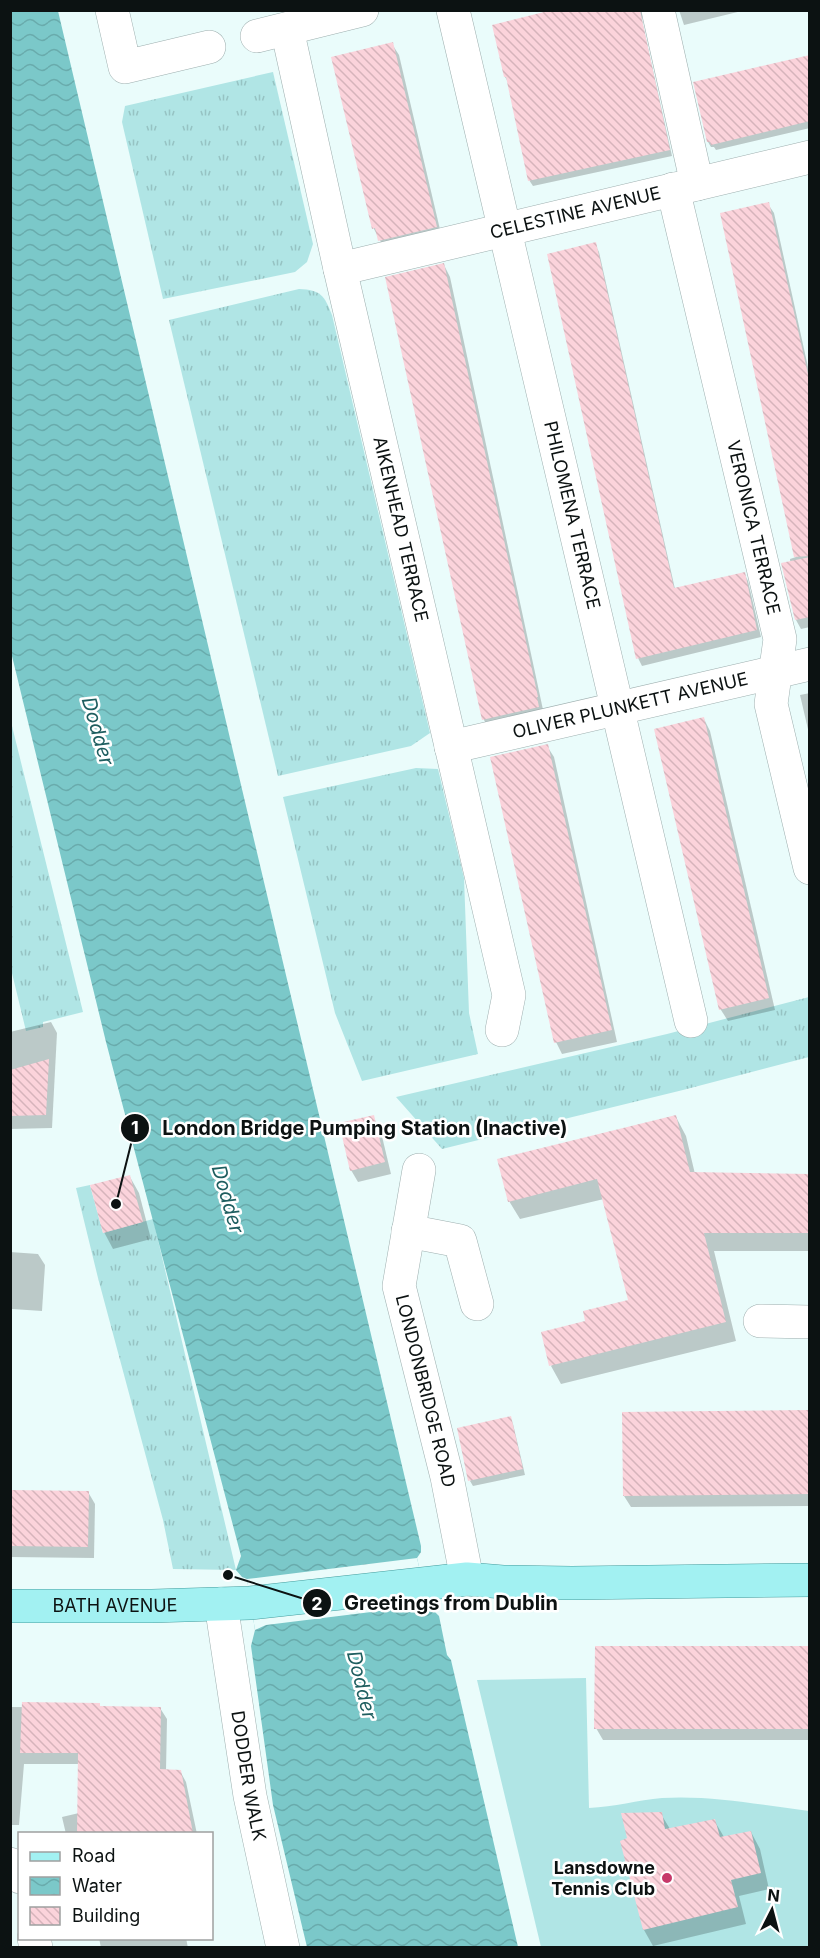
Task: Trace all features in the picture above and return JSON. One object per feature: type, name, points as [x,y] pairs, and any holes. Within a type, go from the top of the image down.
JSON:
[{"type":"main road","points":[[447,1582],[810,1580]]},
{"type":"main road","name":"BATH AVENUE","points":[[10,1606],[236,1604],[447,1582]]},
{"type":"street","points":[[112,10],[125,67],[209,47]]},
{"type":"street","name":"AIKENHEAD TERRACE","points":[[362,10],[272,32],[340,268],[509,995],[502,1030]]},
{"type":"street","name":"PHILOMENA TERRACE","points":[[453,10],[691,1021]]},
{"type":"street","name":"VERONICA TERRACE","points":[[658,10],[685,187],[780,639],[771,704],[810,868]]},
{"type":"street","name":"CELESTINE AVENUE","points":[[340,268],[810,158]]},
{"type":"street","name":"OLIVER PLUNKETT AVENUE","points":[[451,747],[810,664]]},
{"type":"street","name":"LONDONBRIDGE ROAD","points":[[419,1170],[399,1286],[447,1477],[447,1582]]},
{"type":"street","points":[[408,1231],[460,1241],[477,1304]]},
{"type":"street","points":[[760,1321],[810,1322]]},
{"type":"street","name":"DODDER WALK","points":[[236,1604],[250,1796],[283,1947]]},
{"type":"green space","points":[[273,72],[313,244],[307,262],[295,272],[163,299],[122,122],[125,106]]},
{"type":"green space","points":[[299,289],[317,292],[321,295],[332,315],[430,733],[411,746],[278,776],[169,320]]},
{"type":"green space","points":[[10,718],[83,1012],[43,1022],[43,1027],[26,1031],[11,969]]},
{"type":"green space","points":[[416,768],[438,769],[464,878],[469,1013],[478,1054],[362,1081],[335,1013],[283,797]]},
{"type":"green space","points":[[809,997],[809,1057],[442,1149],[396,1097],[667,1034]]},
{"type":"green space","points":[[90,1185],[103,1233],[153,1219],[236,1570],[173,1569],[163,1520],[76,1188]]},
{"type":"green space","name":"Lansdowne Tennis Club","points":[[586,1678],[589,1808],[680,1797],[736,1801],[809,1811],[809,1947],[541,1947],[477,1680]]},
{"type":"water","name":"Dodder","points":[[10,11],[58,11],[421,1546],[421,1552],[417,1558],[428,1605],[439,1616],[447,1655],[451,1660],[518,1947],[307,1947],[273,1805],[251,1646],[255,1630],[247,1579],[236,1570],[241,1556],[106,1042],[11,652]]},
{"type":"pier","points":[[417,1558],[428,1605],[266,1625],[255,1630],[247,1579]]},
{"type":"building","points":[[552,10],[640,10],[670,150],[528,181],[506,77],[504,77],[492,25]]},
{"type":"building","points":[[393,42],[437,227],[378,241],[375,228],[372,229],[331,57]]},
{"type":"building","points":[[810,55],[810,121],[711,145],[707,142],[693,82]]},
{"type":"building","points":[[769,202],[810,383],[810,556],[794,557],[720,213]]},
{"type":"building","points":[[596,242],[674,588],[745,572],[757,630],[636,659],[547,254]]},
{"type":"building","points":[[444,263],[539,707],[482,720],[385,277]]},
{"type":"building","points":[[810,557],[810,617],[795,620],[781,563]]},
{"type":"building","points":[[704,717],[769,998],[719,1010],[654,729]]},
{"type":"building","points":[[548,744],[612,1030],[554,1043],[490,757]]},
{"type":"building","points":[[49,1059],[46,1115],[10,1116],[10,1070]]},
{"type":"building","points":[[374,1115],[385,1162],[350,1171],[339,1123]]},
{"type":"building","points":[[676,1115],[690,1172],[810,1174],[810,1233],[704,1233],[726,1322],[549,1366],[541,1332],[585,1321],[583,1311],[628,1300],[597,1179],[508,1202],[497,1159]]},
{"type":"building","points":[[130,1175],[143,1222],[103,1233],[90,1185]]},
{"type":"building","points":[[810,1410],[810,1494],[623,1496],[622,1412]]},
{"type":"building","points":[[511,1416],[523,1469],[468,1481],[457,1428]]},
{"type":"building","points":[[10,1490],[89,1491],[88,1547],[10,1546]]},
{"type":"building","points":[[595,1646],[810,1646],[810,1729],[594,1729]]},
{"type":"building","points":[[22,1702],[100,1703],[100,1706],[161,1707],[160,1769],[181,1770],[193,1832],[77,1832],[78,1753],[20,1753]]},
{"type":"building","points":[[662,1812],[665,1829],[715,1819],[720,1837],[751,1831],[761,1873],[731,1880],[738,1907],[643,1930],[620,1841],[627,1838],[621,1813]]},
{"type":"place","name":"London Bridge Pumping Station (Inactive)","points":[[116,1204]]},
{"type":"place","name":"Greetings from Dublin","points":[[228,1575]]},
{"type":"place","name":"Lansdowne Tennis Club","points":[[667,1878]]}]
